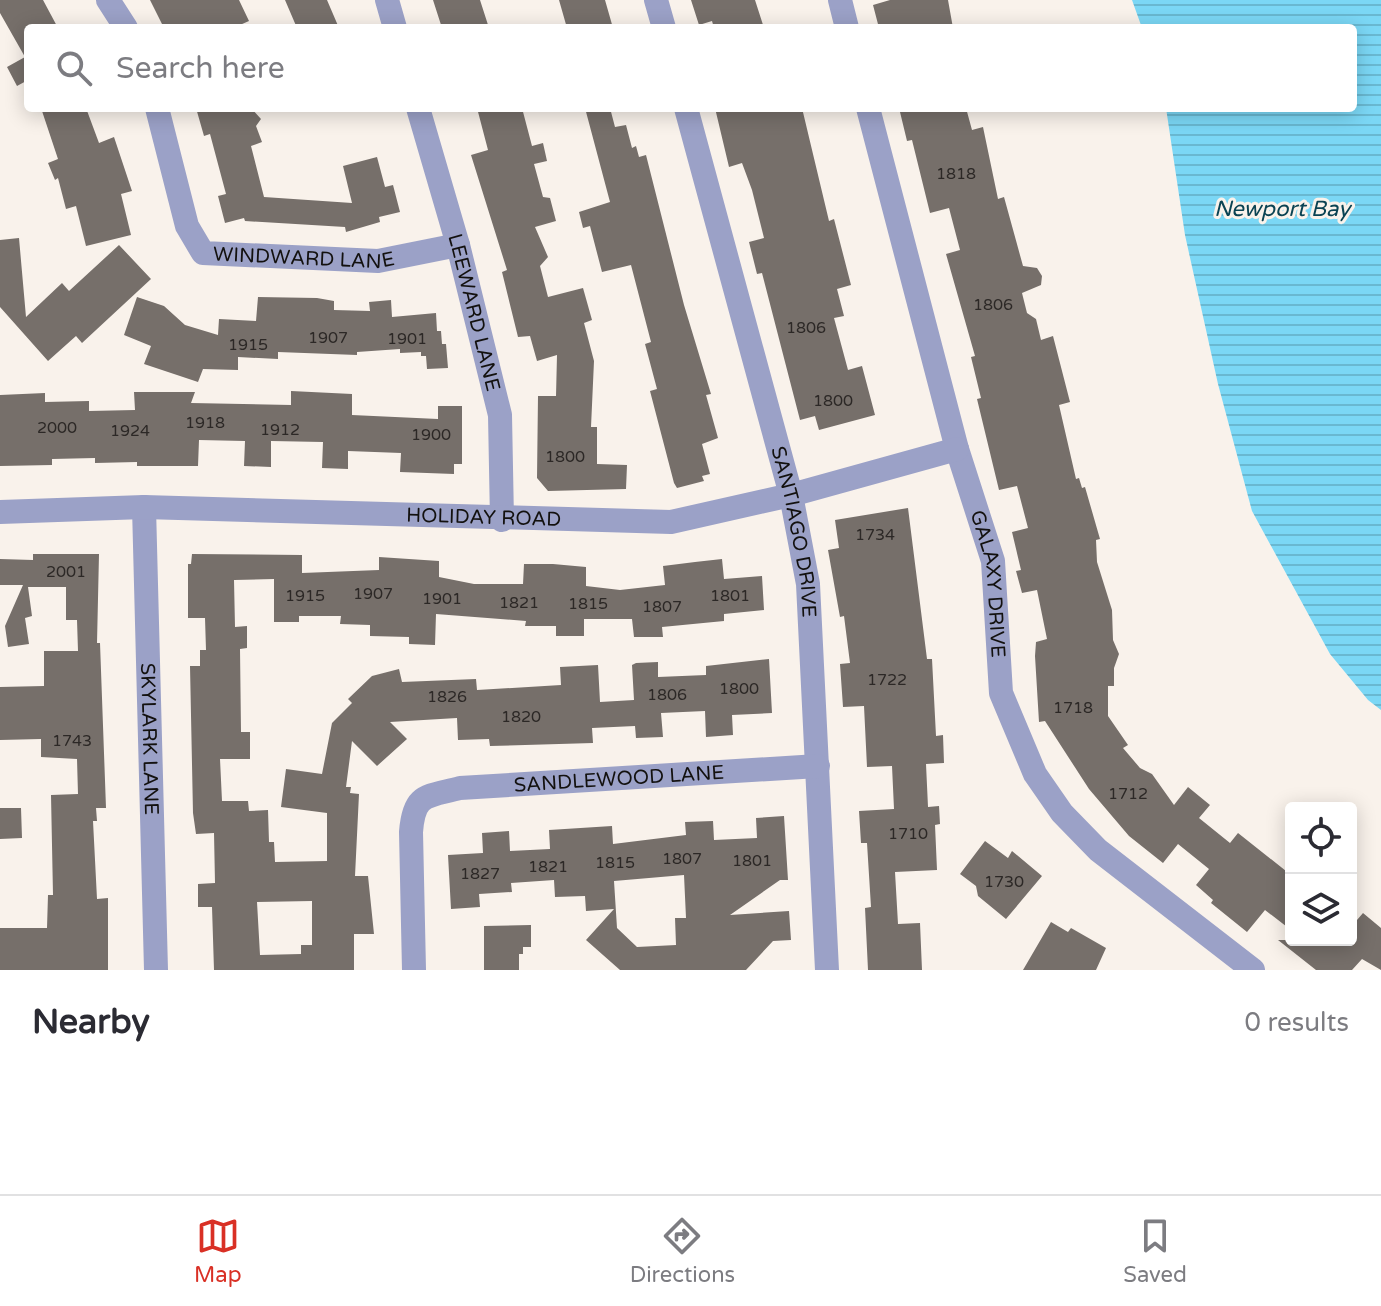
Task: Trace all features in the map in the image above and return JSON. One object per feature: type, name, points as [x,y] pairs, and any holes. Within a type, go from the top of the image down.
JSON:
[{"type":"street","points":[[108,0],[123,24]]},
{"type":"street","points":[[387,0],[394,24]]},
{"type":"street","points":[[656,0],[663,24]]},
{"type":"street","points":[[840,0],[846,24]]},
{"type":"street","name":"WINDWARD LANE","points":[[158,112],[187,226],[203,253],[378,261],[458,245]]},
{"type":"street","name":"LEEWARD LANE","points":[[419,112],[458,245],[500,415],[502,520]]},
{"type":"street","name":"SANTIAGO DRIVE","points":[[687,112],[791,495],[808,584],[827,970]]},
{"type":"street","name":"GALAXY DRIVE","points":[[869,112],[957,449],[993,561],[1001,693],[1035,774],[1062,813],[1098,850],[1253,970]]},
{"type":"street","name":"HOLIDAY ROAD","points":[[0,512],[144,507],[502,520],[671,522],[791,495],[957,449]]},
{"type":"street","name":"SKYLARK LANE","points":[[144,507],[156,970]]},
{"type":"street","name":"SANDLEWOOD LANE","points":[[414,970],[411,832],[413,809],[420,799],[460,788],[818,766]]},
{"type":"water","name":"Newport Bay","points":[[1132,0],[1381,0],[1381,710],[1368,700],[1330,654],[1252,511],[1218,384],[1185,235],[1167,112],[1357,112],[1357,24],[1141,24]]},
{"type":"building","points":[[0,0],[43,0],[56,24],[24,24],[24,55],[0,13]]},
{"type":"building","points":[[150,0],[239,0],[249,21],[242,24],[162,24]]},
{"type":"building","points":[[285,0],[327,0],[337,24],[295,24]]},
{"type":"building","points":[[433,0],[480,0],[488,24],[441,24]]},
{"type":"building","points":[[559,0],[605,0],[612,24],[566,24]]},
{"type":"building","points":[[691,0],[755,0],[763,24],[713,24],[712,21],[699,24]]},
{"type":"building","points":[[890,0],[948,0],[952,24],[878,24],[873,5]]},
{"type":"building","points":[[24,58],[24,82],[17,86],[7,67]]},
{"type":"building","points":[[42,112],[87,112],[99,143],[114,137],[132,191],[121,194],[131,235],[86,246],[76,206],[66,209],[58,178],[55,180],[48,163],[58,159]]},
{"type":"building","points":[[197,112],[255,112],[261,119],[256,126],[262,142],[251,146],[264,197],[352,203],[343,166],[377,157],[385,187],[393,185],[400,212],[379,217],[380,222],[346,232],[345,227],[245,221],[244,218],[225,223],[218,196],[226,194],[210,134],[204,136]]},
{"type":"building","points":[[478,112],[523,112],[532,146],[543,143],[547,161],[534,164],[543,197],[550,198],[556,221],[535,227],[548,257],[540,266],[548,297],[583,288],[592,320],[584,323],[594,361],[591,427],[597,427],[597,464],[627,465],[626,489],[548,491],[537,478],[538,396],[556,396],[557,355],[537,361],[530,336],[518,337],[502,272],[507,270],[471,155],[488,150]]},
{"type":"building","points":[[586,112],[611,112],[615,127],[626,125],[632,148],[636,146],[639,157],[646,155],[684,305],[711,394],[706,395],[718,438],[702,444],[710,474],[702,476],[704,481],[677,488],[674,483],[650,391],[657,389],[645,344],[651,342],[631,265],[602,272],[590,226],[583,228],[579,212],[610,202]]},
{"type":"building","points":[[716,112],[803,112],[829,221],[834,219],[851,285],[837,289],[844,316],[834,318],[848,370],[862,366],[875,415],[819,430],[815,416],[800,420],[762,273],[757,274],[749,242],[764,238],[752,190],[742,163],[729,167]]},
{"type":"building","points":[[900,112],[967,112],[972,130],[983,127],[998,199],[1004,197],[1023,266],[1037,268],[1042,276],[1041,285],[1022,293],[1027,313],[1036,319],[1041,340],[1053,336],[1070,402],[1059,405],[1076,479],[1079,478],[1082,488],[1085,487],[1100,539],[1096,540],[1097,562],[1112,610],[1113,640],[1119,654],[1114,668],[1114,686],[1108,686],[1108,716],[1128,745],[1123,748],[1140,768],[1152,774],[1174,805],[1188,787],[1210,805],[1199,818],[1230,843],[1238,833],[1285,870],[1285,925],[1265,910],[1247,932],[1211,903],[1213,900],[1196,885],[1209,869],[1178,844],[1163,863],[1129,836],[1089,789],[1045,721],[1039,722],[1036,642],[1047,639],[1037,590],[1022,593],[1016,571],[1021,570],[1012,532],[1028,528],[1017,486],[999,490],[977,399],[981,398],[971,357],[975,356],[946,254],[960,250],[949,208],[930,213],[912,140],[907,141]]},
{"type":"building","points":[[19,238],[26,317],[62,283],[69,291],[119,245],[151,279],[82,343],[76,336],[48,361],[0,307],[0,240]]},
{"type":"building","points":[[137,297],[164,306],[185,325],[218,335],[219,319],[256,321],[258,297],[317,298],[334,301],[334,310],[370,311],[369,302],[391,300],[392,317],[436,313],[437,331],[441,331],[442,344],[446,344],[448,368],[427,369],[426,356],[421,356],[421,352],[400,353],[400,349],[357,352],[357,355],[278,352],[278,359],[238,357],[238,370],[203,369],[198,382],[144,364],[151,346],[124,335]]},
{"type":"building","points":[[291,391],[352,394],[352,415],[438,419],[438,406],[462,406],[462,464],[454,464],[454,474],[400,472],[401,453],[348,451],[348,469],[322,468],[323,442],[271,441],[271,467],[244,466],[245,441],[199,440],[198,466],[95,463],[95,458],[52,459],[52,465],[0,466],[0,395],[45,393],[45,402],[89,401],[89,411],[135,410],[134,392],[195,392],[191,403],[291,405]]},
{"type":"building","points":[[908,508],[927,659],[932,659],[936,736],[943,735],[944,763],[926,764],[928,807],[939,806],[940,824],[935,825],[937,870],[895,872],[898,924],[920,923],[922,970],[868,970],[865,908],[871,907],[867,843],[861,843],[859,811],[894,809],[892,766],[867,767],[864,706],[843,707],[840,664],[850,663],[844,616],[840,617],[828,550],[839,548],[835,520]]},
{"type":"building","points":[[33,554],[99,554],[97,643],[100,643],[106,808],[96,808],[97,821],[93,821],[97,899],[108,898],[108,970],[0,970],[0,928],[47,928],[48,895],[53,895],[51,795],[78,794],[77,759],[41,757],[41,739],[0,740],[0,687],[44,686],[44,651],[78,651],[77,620],[66,620],[66,587],[28,587],[32,616],[25,618],[29,644],[8,647],[5,626],[23,585],[0,585],[0,559],[33,560]]},
{"type":"building","points":[[192,554],[302,555],[302,573],[379,570],[379,557],[439,561],[439,577],[474,584],[523,584],[524,564],[553,564],[586,567],[586,586],[620,590],[665,585],[663,566],[722,559],[724,579],[762,576],[764,610],[724,614],[724,621],[662,627],[663,637],[634,637],[632,619],[584,619],[584,636],[556,636],[556,626],[525,626],[526,621],[436,614],[435,645],[409,644],[409,637],[370,636],[370,625],[340,624],[341,616],[299,616],[299,622],[274,622],[274,579],[234,580],[235,627],[247,626],[247,648],[240,649],[241,732],[250,732],[250,759],[220,759],[222,801],[248,801],[249,811],[268,810],[269,842],[274,842],[275,862],[327,861],[327,813],[281,807],[286,769],[322,774],[332,723],[352,703],[348,699],[372,676],[399,669],[402,682],[476,679],[477,690],[561,685],[560,667],[598,665],[600,702],[634,700],[632,665],[636,663],[658,662],[658,677],[706,675],[706,666],[769,659],[772,713],[732,715],[733,735],[706,737],[705,711],[661,713],[663,737],[636,738],[635,726],[592,728],[593,743],[490,746],[489,739],[458,740],[457,718],[390,722],[407,739],[377,766],[352,741],[346,787],[351,787],[350,793],[359,794],[355,876],[368,876],[374,934],[354,934],[354,970],[214,970],[212,907],[198,907],[198,884],[215,883],[214,833],[196,834],[193,813],[190,666],[200,666],[200,650],[206,650],[205,618],[188,618],[188,564],[191,564]],"holes":[[[312,901],[312,945],[301,945],[301,954],[260,955],[257,902]]]},
{"type":"building","points":[[0,808],[21,808],[22,838],[0,839]]},
{"type":"building","points":[[784,816],[788,880],[780,880],[730,915],[789,911],[791,940],[773,941],[746,970],[620,970],[586,940],[614,909],[586,911],[585,896],[555,897],[554,880],[511,883],[512,892],[479,894],[480,907],[451,909],[448,855],[483,853],[482,833],[509,831],[510,851],[550,849],[549,830],[612,826],[613,844],[686,835],[685,822],[713,821],[714,840],[757,838],[756,818]],"holes":[[[684,875],[686,918],[675,918],[676,945],[637,947],[617,928],[614,881]]]},
{"type":"building","points":[[985,841],[1008,858],[1012,851],[1042,876],[1006,919],[978,896],[976,886],[960,874]]},
{"type":"building","points":[[1363,913],[1381,928],[1381,970],[1362,959],[1352,970],[1316,970],[1286,946],[1357,946],[1357,920]]},
{"type":"building","points":[[1051,922],[1068,932],[1071,928],[1106,948],[1096,970],[1023,970]]},
{"type":"building","points":[[531,925],[531,947],[523,947],[523,954],[519,954],[519,970],[484,970],[484,926]]}]
